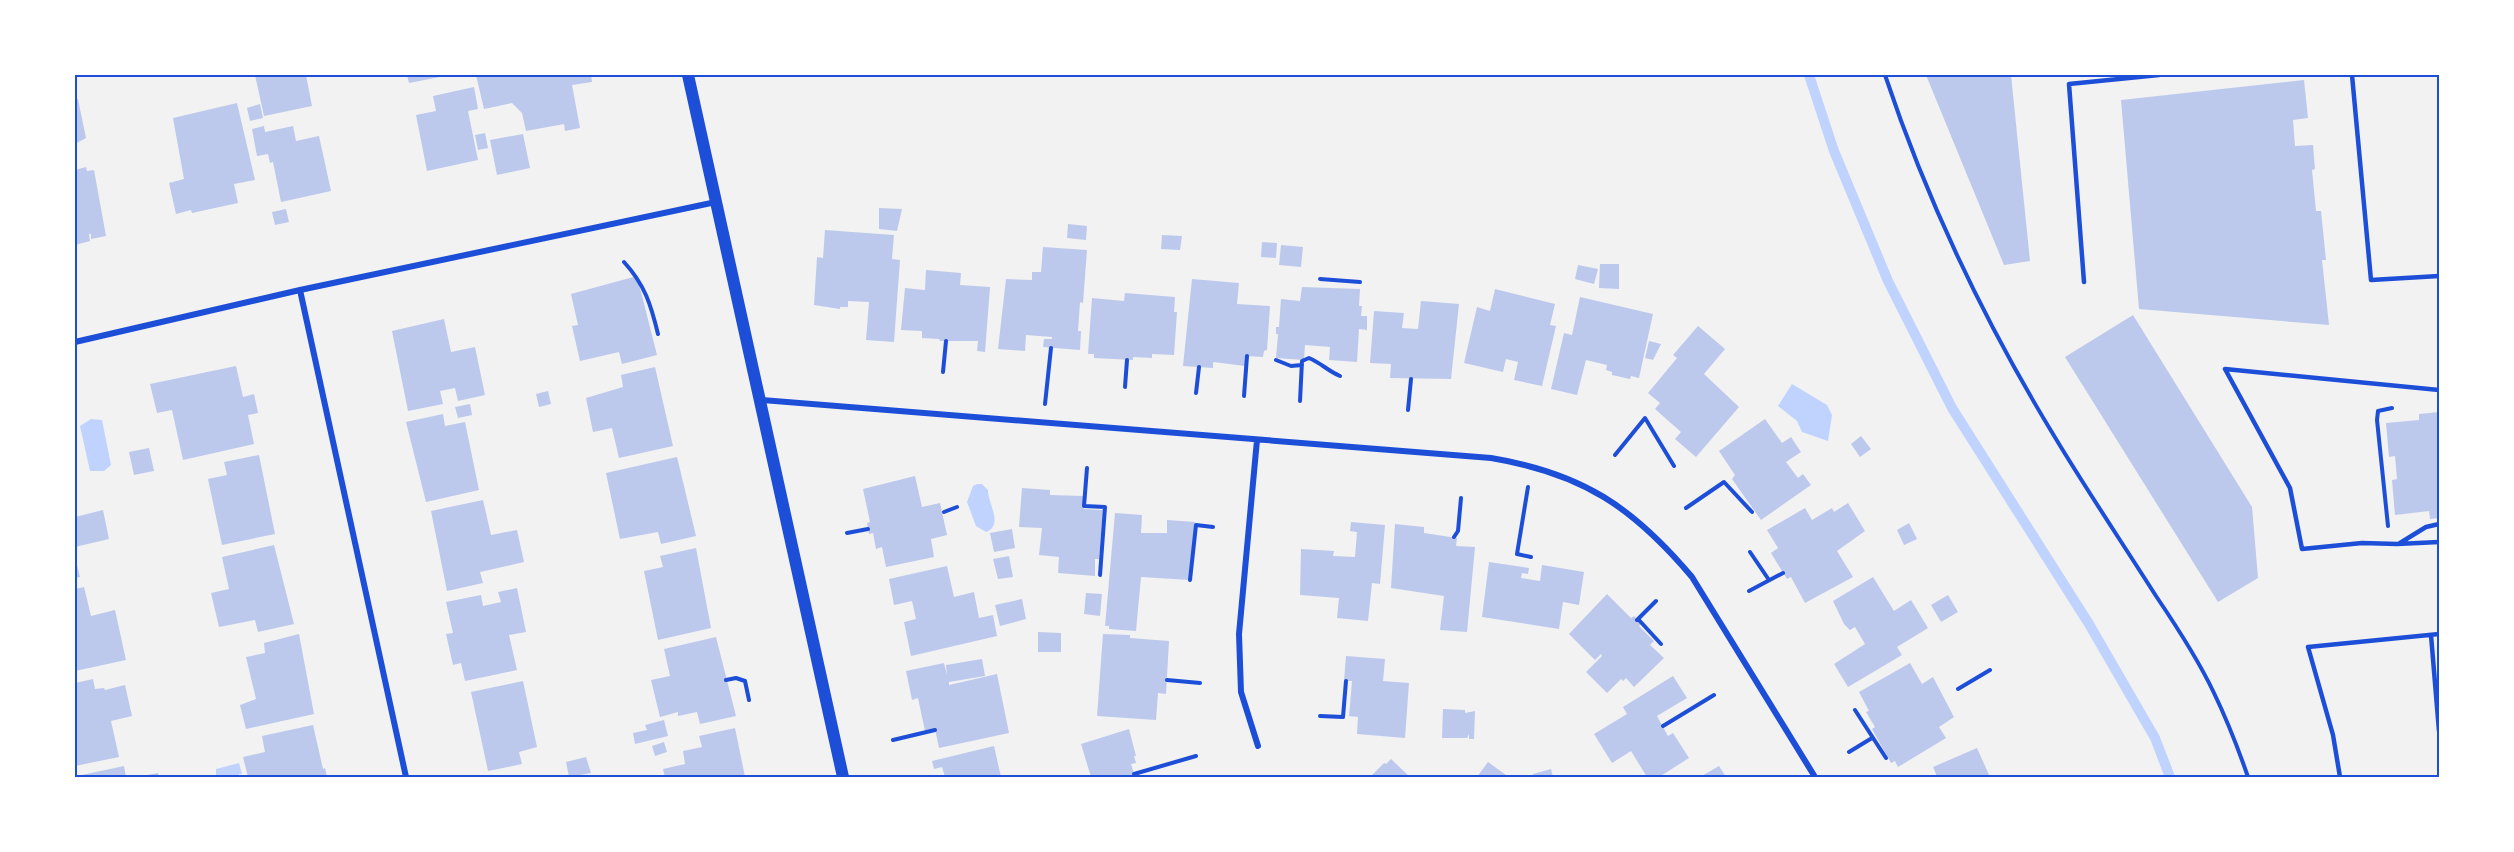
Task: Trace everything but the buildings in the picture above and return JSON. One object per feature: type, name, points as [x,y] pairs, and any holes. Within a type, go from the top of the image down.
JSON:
[{"type":"main road","points":[[688,75],[843,777]]},
{"type":"street","points":[[75,342],[300,290],[716,202]]},
{"type":"street","points":[[300,290],[406,777]]},
{"type":"street","points":[[761,400],[1491,458],[1552,471],[1592,488],[1621,508],[1659,539],[1692,577],[1815,777]]},
{"type":"street","points":[[1257,440],[1239,634],[1241,692],[1258,746]]},
{"type":"lane","points":[[2084,282],[2069,84],[2159,75]]},
{"type":"lane","points":[[2352,75],[2371,280],[2439,276]]},
{"type":"lane","points":[[2439,390],[2225,369],[2290,488],[2302,549],[2362,543],[2439,542]]},
{"type":"lane","points":[[2397,544],[2426,527],[2439,524]]},
{"type":"lane","points":[[2340,777],[2333,735],[2308,647],[2439,634]]},
{"type":"lane","points":[[2431,635],[2439,730]]},
{"type":"path","points":[[1885,75],[1921,169],[1978,297],[2056,439],[2186,642],[2217,700],[2248,777]]},
{"type":"path","points":[[624,262],[642,284],[658,334]]},
{"type":"path","points":[[1320,279],[1360,282]]},
{"type":"path","points":[[943,372],[946,341]]},
{"type":"path","points":[[1047,380],[1051,348]]},
{"type":"path","points":[[1244,396],[1247,356]]},
{"type":"path","points":[[1300,401],[1302,361],[1309,358],[1318,362],[1327,371],[1340,375]]},
{"type":"path","points":[[1125,387],[1127,360]]},
{"type":"path","points":[[1276,360],[1290,366],[1302,365]]},
{"type":"path","points":[[1196,393],[1199,367]]},
{"type":"path","points":[[1408,410],[1411,379]]},
{"type":"path","points":[[2390,544],[2377,420],[2378,411],[2399,409]]},
{"type":"path","points":[[1615,455],[1645,418],[1674,466]]},
{"type":"path","points":[[1088,468],[1084,506],[1105,507],[1100,575]]},
{"type":"path","points":[[1686,508],[1724,482],[1752,512]]},
{"type":"path","points":[[1454,537],[1458,531],[1461,498]]},
{"type":"path","points":[[944,512],[957,507]]},
{"type":"path","points":[[1524,508],[1517,554],[1531,557]]},
{"type":"path","points":[[1190,580],[1196,525],[1213,527]]},
{"type":"path","points":[[847,533],[868,529]]},
{"type":"path","points":[[1750,552],[1769,580]]},
{"type":"path","points":[[1749,591],[1783,573]]},
{"type":"path","points":[[1656,601],[1638,619],[1661,644]]},
{"type":"path","points":[[1958,689],[1990,670]]},
{"type":"path","points":[[726,680],[736,678],[745,681],[749,700]]},
{"type":"path","points":[[1167,680],[1200,683]]},
{"type":"path","points":[[1320,716],[1343,717],[1346,681]]},
{"type":"path","points":[[1663,726],[1714,695]]},
{"type":"path","points":[[1855,710],[1886,758]]},
{"type":"path","points":[[893,740],[935,730]]},
{"type":"path","points":[[1849,752],[1872,738]]},
{"type":"path","points":[[1134,774],[1196,756]]},
{"type":"water","points":[[1792,384],[1827,405],[1832,415],[1828,441],[1802,432],[1797,421],[1778,406]]},
{"type":"water","points":[[91,419],[102,420],[111,465],[104,471],[90,471],[80,426]]},
{"type":"water","points":[[982,484],[988,490],[995,519],[991,529],[986,532],[976,526],[967,502],[973,486]]},
{"type":"water","points":[[239,763],[242,774],[239,774],[239,777],[216,777],[216,769]]},
{"type":"waterway","points":[[1809,75],[1834,151],[1888,281],[1952,408],[2089,624],[2155,738],[2170,777]]}]
